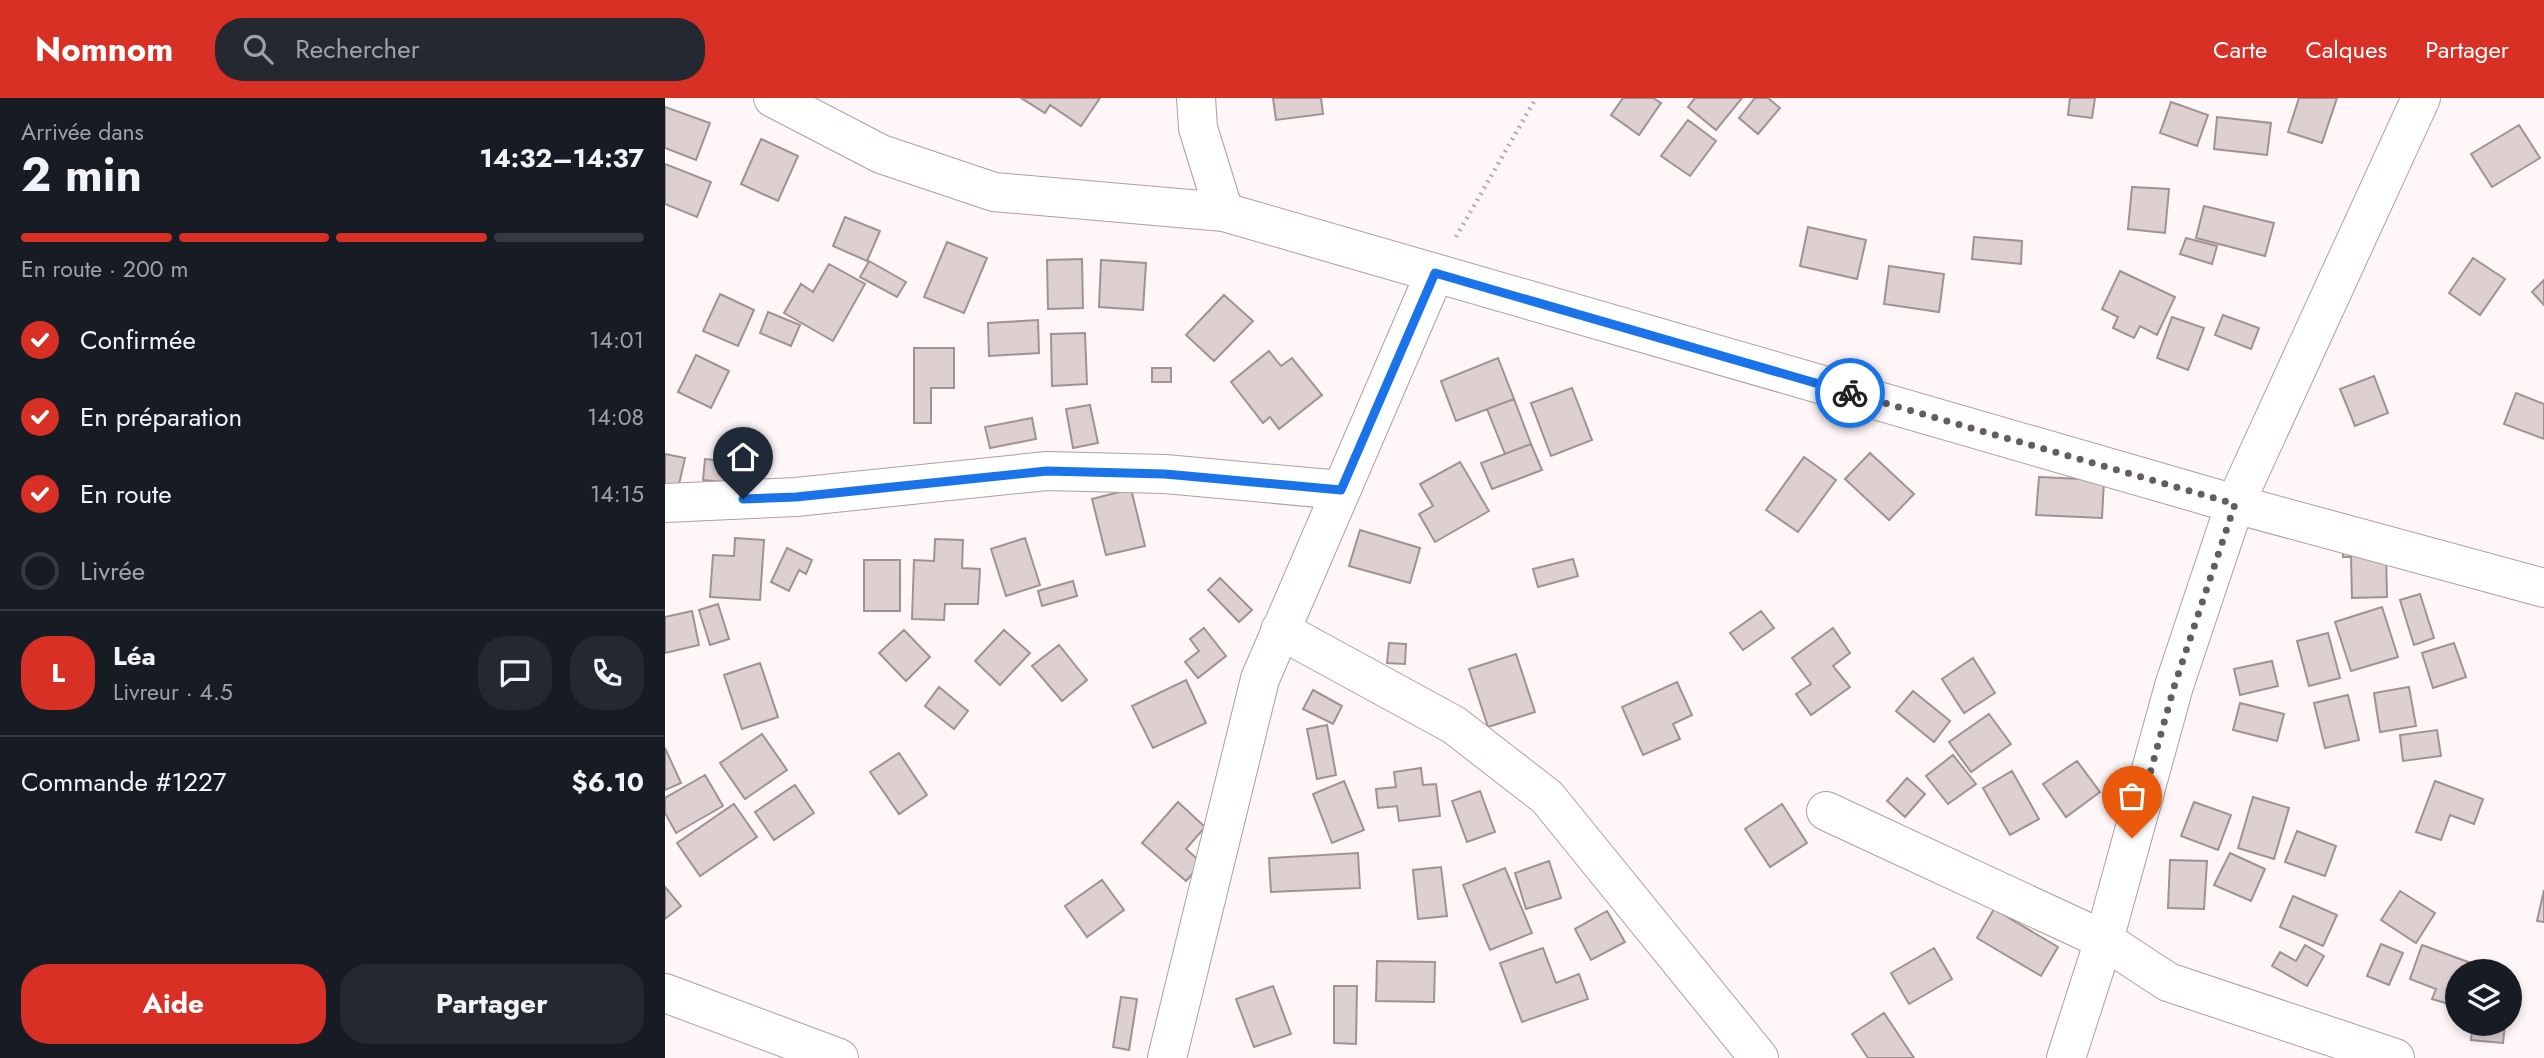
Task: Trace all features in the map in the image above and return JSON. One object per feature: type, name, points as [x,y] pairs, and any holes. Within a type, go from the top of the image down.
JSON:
[{"type":"street","points":[[773,98],[881,154],[994,192],[1224,212],[2235,504],[2544,588]]},
{"type":"street","points":[[1196,98],[1198,128],[1224,212]]},
{"type":"street","points":[[2066,1058],[2104,940],[2174,687],[2235,504],[2421,98]]},
{"type":"street","points":[[1167,1058],[1260,679],[1435,273]]},
{"type":"street","points":[[665,503],[796,497],[1047,471],[1165,474],[1341,490]]},
{"type":"street","points":[[1280,630],[1454,725],[1547,797],[1759,1058]]},
{"type":"street","points":[[1826,811],[2104,940],[2168,982],[2395,1058]]},
{"type":"street","points":[[665,992],[839,1058]]},
{"type":"path","points":[[1435,273],[1536,98]]},
{"type":"building","points":[[1021,98],[1100,98],[1081,126],[1050,105],[1045,113]]},
{"type":"building","points":[[1273,98],[1321,98],[1323,114],[1276,120]]},
{"type":"building","points":[[1623,98],[1653,98],[1661,103],[1639,135],[1611,115]]},
{"type":"building","points":[[1695,98],[1742,98],[1716,130],[1688,107]]},
{"type":"building","points":[[1755,98],[1768,98],[1780,108],[1758,134],[1739,118]]},
{"type":"building","points":[[2070,98],[2095,98],[2092,118],[2068,115]]},
{"type":"building","points":[[2299,98],[2337,98],[2322,143],[2288,132]]},
{"type":"building","points":[[2171,102],[2208,115],[2197,146],[2160,133]]},
{"type":"building","points":[[665,107],[710,123],[696,160],[665,148]]},
{"type":"building","points":[[2217,117],[2271,123],[2267,155],[2214,149]]},
{"type":"building","points":[[1688,120],[1716,141],[1690,176],[1661,156]]},
{"type":"building","points":[[2519,125],[2540,158],[2492,187],[2471,154]]},
{"type":"building","points":[[761,139],[798,156],[778,201],[741,184]]},
{"type":"building","points":[[665,164],[711,182],[697,217],[665,204]]},
{"type":"building","points":[[2132,187],[2169,189],[2165,233],[2128,229]]},
{"type":"building","points":[[2204,206],[2274,223],[2265,256],[2196,238]]},
{"type":"building","points":[[845,217],[880,231],[867,261],[833,246]]},
{"type":"building","points":[[1808,227],[1866,240],[1857,279],[1800,266]]},
{"type":"building","points":[[1974,237],[2022,241],[2021,264],[1972,259]]},
{"type":"building","points":[[2186,238],[2217,246],[2212,264],[2180,254]]},
{"type":"building","points":[[947,242],[987,258],[964,313],[924,297]]},
{"type":"building","points":[[2473,258],[2505,279],[2480,315],[2449,293]]},
{"type":"building","points":[[1082,259],[1083,308],[1048,309],[1047,260]]},
{"type":"building","points":[[1101,260],[1146,263],[1143,310],[1099,307]]},
{"type":"building","points":[[869,261],[906,282],[897,297],[860,277]]},
{"type":"building","points":[[829,264],[865,284],[833,341],[784,313],[801,284],[813,292]]},
{"type":"building","points":[[1889,266],[1944,274],[1939,312],[1884,304]]},
{"type":"building","points":[[2120,271],[2175,297],[2157,335],[2140,326],[2134,338],[2113,328],[2118,317],[2102,309]]},
{"type":"building","points":[[2544,280],[2544,305],[2532,292]]},
{"type":"building","points":[[720,294],[754,310],[738,346],[703,331]]},
{"type":"building","points":[[1224,295],[1253,321],[1214,361],[1186,335]]},
{"type":"building","points":[[768,312],[800,325],[791,346],[760,333]]},
{"type":"building","points":[[2223,315],[2259,328],[2251,349],[2215,335]]},
{"type":"building","points":[[2172,317],[2204,328],[2188,370],[2157,358]]},
{"type":"building","points":[[1038,320],[1039,353],[989,356],[988,323]]},
{"type":"building","points":[[1085,333],[1087,384],[1052,386],[1051,334]]},
{"type":"building","points":[[914,348],[954,348],[954,388],[931,388],[931,423],[914,423]]},
{"type":"building","points":[[1269,351],[1281,366],[1292,358],[1322,395],[1279,429],[1270,417],[1263,423],[1231,382]]},
{"type":"building","points":[[696,355],[729,371],[711,408],[678,392]]},
{"type":"building","points":[[1498,358],[1514,399],[1456,421],[1441,381]]},
{"type":"building","points":[[1152,368],[1171,368],[1171,382],[1152,382]]},
{"type":"building","points":[[2374,376],[2388,413],[2355,426],[2340,389]]},
{"type":"building","points":[[1572,388],[1592,440],[1551,456],[1531,403]]},
{"type":"building","points":[[2516,393],[2544,404],[2544,439],[2504,424]]},
{"type":"building","points":[[1514,399],[1531,444],[1505,454],[1487,409]]},
{"type":"building","points":[[1090,405],[1098,443],[1073,448],[1066,409]]},
{"type":"building","points":[[1032,418],[1036,439],[990,448],[985,427]]},
{"type":"building","points":[[1531,444],[1542,470],[1492,489],[1481,463]]},
{"type":"building","points":[[1870,453],[1914,494],[1889,520],[1845,479]]},
{"type":"building","points":[[665,454],[685,458],[677,493],[665,490]]},
{"type":"building","points":[[1804,457],[1836,480],[1798,532],[1766,510]]},
{"type":"building","points":[[705,459],[744,463],[742,484],[703,480]]},
{"type":"building","points":[[1460,462],[1489,511],[1435,542],[1419,514],[1433,506],[1420,484]]},
{"type":"building","points":[[2039,477],[2104,480],[2102,518],[2036,515]]},
{"type":"building","points":[[1131,489],[1145,546],[1106,555],[1092,499]]},
{"type":"building","points":[[1360,530],[1420,548],[1410,583],[1349,566]]},
{"type":"building","points":[[735,538],[764,540],[760,600],[710,597],[713,555],[734,556]]},
{"type":"building","points":[[1025,538],[1040,585],[1006,596],[991,549]]},
{"type":"building","points":[[935,539],[963,540],[962,568],[980,569],[978,604],[945,604],[944,620],[912,619],[914,560],[934,561]]},
{"type":"building","points":[[2343,544],[2386,553],[2387,597],[2352,598],[2351,557],[2343,557]]},
{"type":"building","points":[[787,548],[812,560],[806,574],[799,570],[789,591],[771,582]]},
{"type":"building","points":[[1573,559],[1578,576],[1538,587],[1533,569]]},
{"type":"building","points":[[864,560],[900,560],[900,611],[864,611]]},
{"type":"building","points":[[1220,578],[1252,610],[1239,622],[1208,590]]},
{"type":"building","points":[[1073,581],[1077,596],[1042,606],[1038,591]]},
{"type":"building","points":[[2420,594],[2434,638],[2414,645],[2400,600]]},
{"type":"building","points":[[718,604],[729,639],[710,645],[699,610]]},
{"type":"building","points":[[2382,607],[2398,657],[2351,671],[2335,622]]},
{"type":"building","points":[[692,611],[699,645],[665,653],[665,617]]},
{"type":"building","points":[[1761,611],[1774,628],[1743,650],[1730,633]]},
{"type":"building","points":[[1204,628],[1226,656],[1198,678],[1185,662],[1199,651],[1190,639]]},
{"type":"building","points":[[1833,628],[1850,653],[1833,666],[1850,687],[1811,715],[1796,694],[1811,684],[1792,658]]},
{"type":"building","points":[[904,630],[930,657],[906,681],[879,653]]},
{"type":"building","points":[[1004,630],[1030,653],[1000,685],[975,661]]},
{"type":"building","points":[[2328,633],[2340,678],[2309,686],[2297,641]]},
{"type":"building","points":[[1389,643],[1406,644],[1405,664],[1387,663]]},
{"type":"building","points":[[2454,643],[2466,677],[2433,688],[2422,653]]},
{"type":"building","points":[[1059,645],[1087,680],[1062,701],[1032,666]]},
{"type":"building","points":[[1516,654],[1535,712],[1488,727],[1469,669]]},
{"type":"building","points":[[1973,658],[1995,693],[1964,713],[1942,679]]},
{"type":"building","points":[[2272,661],[2278,686],[2240,695],[2234,669]]},
{"type":"building","points":[[760,663],[778,717],[742,729],[724,675]]},
{"type":"building","points":[[1186,680],[1206,723],[1153,748],[1132,706]]},
{"type":"building","points":[[1677,682],[1692,715],[1673,724],[1680,739],[1643,755],[1622,707]]},
{"type":"building","points":[[939,687],[968,711],[954,729],[925,706]]},
{"type":"building","points":[[2409,687],[2416,726],[2380,732],[2374,693]]},
{"type":"building","points":[[1313,690],[1342,706],[1333,724],[1303,709]]},
{"type":"building","points":[[1913,691],[1950,721],[1934,742],[1896,711]]},
{"type":"building","points":[[2348,695],[2359,740],[2325,748],[2314,703]]},
{"type":"building","points":[[2240,703],[2284,714],[2277,741],[2233,730]]},
{"type":"building","points":[[1989,714],[2011,744],[1971,772],[1949,742]]},
{"type":"building","points":[[1327,725],[1336,775],[1317,779],[1307,729]]},
{"type":"building","points":[[2437,730],[2441,756],[2403,761],[2400,735]]},
{"type":"building","points":[[762,734],[787,770],[745,799],[720,763]]},
{"type":"building","points":[[665,748],[681,783],[665,790]]},
{"type":"building","points":[[899,753],[927,795],[899,814],[870,772]]},
{"type":"building","points":[[1953,755],[1976,784],[1948,804],[1926,776]]},
{"type":"building","points":[[2077,761],[2100,792],[2066,817],[2043,784]]},
{"type":"building","points":[[1421,768],[1423,785],[1436,784],[1440,816],[1399,821],[1397,806],[1378,808],[1376,789],[1396,787],[1394,772]]},
{"type":"building","points":[[2012,771],[2039,819],[2010,835],[1983,788]]},
{"type":"building","points":[[705,775],[723,806],[676,833],[665,813],[665,798]]},
{"type":"building","points":[[1907,778],[1925,794],[1905,817],[1887,801]]},
{"type":"building","points":[[1344,781],[1364,830],[1332,843],[1313,794]]},
{"type":"building","points":[[2435,781],[2483,799],[2474,824],[2450,815],[2441,840],[2416,832]]},
{"type":"building","points":[[795,785],[814,813],[774,840],[755,812]]},
{"type":"building","points":[[1480,791],[1495,832],[1467,842],[1452,801]]},
{"type":"building","points":[[2253,797],[2289,808],[2274,859],[2238,848]]},
{"type":"building","points":[[1178,802],[1205,827],[1186,849],[1202,863],[1186,881],[1142,843]]},
{"type":"building","points":[[2194,802],[2231,815],[2218,850],[2181,836]]},
{"type":"building","points":[[734,804],[757,837],[700,876],[677,843]]},
{"type":"building","points":[[1782,804],[1807,843],[1770,867],[1745,829]]},
{"type":"building","points":[[2297,831],[2336,846],[2325,876],[2285,862]]},
{"type":"building","points":[[1358,853],[1360,888],[1271,892],[1269,858]]},
{"type":"building","points":[[2230,853],[2265,869],[2251,901],[2214,885]]},
{"type":"building","points":[[2170,860],[2207,861],[2204,909],[2168,908]]},
{"type":"building","points":[[1549,861],[1561,898],[1526,909],[1515,873]]},
{"type":"building","points":[[1441,867],[1447,916],[1418,919],[1413,870]]},
{"type":"building","points":[[1505,868],[1532,933],[1490,950],[1463,885]]},
{"type":"building","points":[[1102,880],[1124,910],[1087,937],[1065,906]]},
{"type":"building","points":[[665,887],[681,906],[665,919]]},
{"type":"building","points":[[2544,890],[2544,922],[2537,921]]},
{"type":"building","points":[[2400,891],[2435,913],[2416,943],[2381,920]]},
{"type":"building","points":[[2293,896],[2337,915],[2323,946],[2280,927]]},
{"type":"building","points":[[1994,909],[2058,947],[2041,976],[1977,938]]},
{"type":"building","points":[[1607,911],[1625,942],[1591,960],[1575,929]]},
{"type":"building","points":[[2381,944],[2403,953],[2389,985],[2367,976]]},
{"type":"building","points":[[2305,945],[2324,956],[2307,986],[2272,966],[2280,952],[2296,961]]},
{"type":"building","points":[[2422,945],[2460,959],[2445,959],[2445,1003],[2432,999],[2436,989],[2410,979]]},
{"type":"building","points":[[1543,948],[1556,983],[1579,974],[1588,999],[1522,1022],[1500,963]]},
{"type":"building","points":[[1934,948],[1952,979],[1909,1004],[1891,973]]},
{"type":"building","points":[[1377,961],[1435,962],[1434,1002],[1376,1001]]},
{"type":"building","points":[[1273,986],[1291,1034],[1254,1047],[1236,999]]},
{"type":"building","points":[[1334,986],[1357,986],[1356,1044],[1334,1043]]},
{"type":"building","points":[[1121,997],[1137,999],[1129,1050],[1113,1047]]},
{"type":"building","points":[[1884,1013],[1914,1058],[1868,1058],[1852,1034]]},
{"type":"building","points":[[2472,1036],[2504,1036],[2503,1043],[2471,1040]]},
{"type":"way so far","points":[[1850,393],[2235,504],[2174,687],[2132,838]]},
{"type":"route","points":[[743,499],[796,497],[1047,471],[1165,474],[1341,490],[1435,273],[1850,393]]}]
